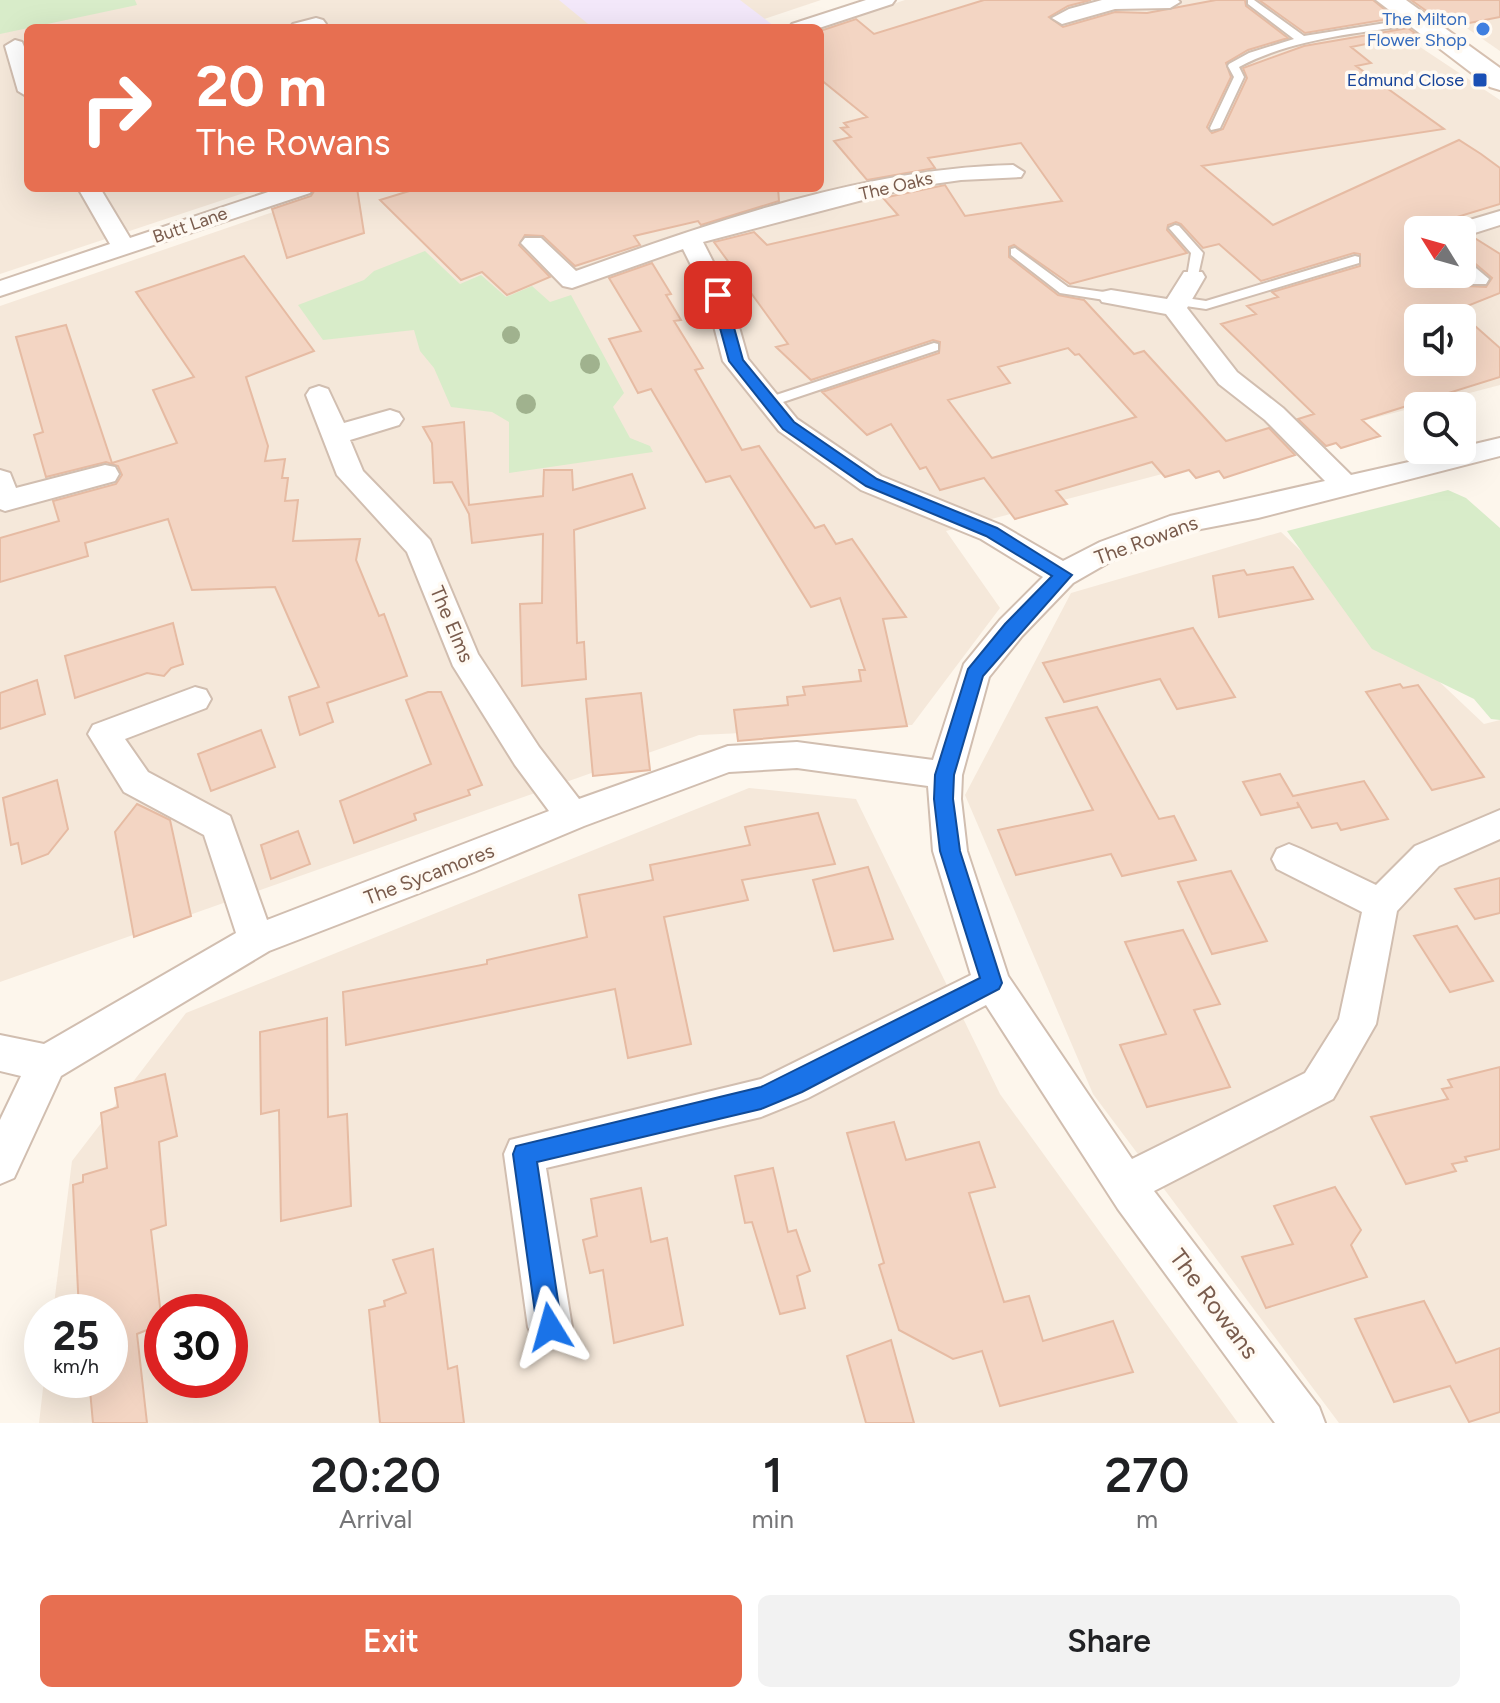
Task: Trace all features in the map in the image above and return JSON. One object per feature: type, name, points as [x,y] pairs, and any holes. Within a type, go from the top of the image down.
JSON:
[{"type":"street","points":[[811,24],[885,0]]},
{"type":"street","points":[[1389,0],[1500,81]]},
{"type":"street","points":[[1062,18],[1113,1],[1170,2]]},
{"type":"street","points":[[15,46],[23,93]]},
{"type":"street","name":"The Oaks","points":[[533,243],[572,281],[689,239],[770,215],[912,180],[961,173],[1015,174]]},
{"type":"street","points":[[91,192],[124,248]]},
{"type":"street","name":"Butt Lane","points":[[0,289],[290,192]]},
{"type":"street","points":[[1476,225],[1500,218]]},
{"type":"street","points":[[689,239],[718,295],[736,361],[788,425],[871,483],[991,532],[1063,575]]},
{"type":"street","points":[[1176,305],[1193,277]]},
{"type":"street","points":[[1111,297],[1176,305]]},
{"type":"street","points":[[1176,305],[1199,345],[1228,378],[1274,414],[1345,485]]},
{"type":"street","name":"The Elms","points":[[319,395],[351,475],[420,547],[464,658],[527,756],[572,816]]},
{"type":"street","points":[[335,435],[390,419]]},
{"type":"street","name":"The Rowans","points":[[1303,1423],[1132,1195],[1127,1183],[992,983],[950,851],[944,799],[945,775],[975,673],[1011,628],[1063,575],[1110,549],[1180,523],[1258,508],[1499,448]]},
{"type":"street","points":[[0,480],[5,501],[105,474]]},
{"type":"street","points":[[195,699],[104,734],[136,782],[218,826],[256,940]]},
{"type":"street","name":"The Sycamores","points":[[47,1063],[256,940],[462,862],[572,816],[728,759],[797,755],[945,775]]},
{"type":"street","points":[[1127,1183],[1319,1086],[1357,1024],[1381,904],[1427,856],[1500,824]]},
{"type":"street","points":[[1289,859],[1381,904]]},
{"type":"street","points":[[550,1327],[524,1154],[761,1098],[794,1085],[992,983]]},
{"type":"street","points":[[0,1053],[47,1063],[0,1164]]},
{"type":"lane","points":[[1251,2],[1304,41]]},
{"type":"lane","points":[[1215,128],[1239,77],[1233,66],[1281,45],[1417,21]]},
{"type":"lane","points":[[1175,228],[1197,253],[1193,277]]},
{"type":"lane","points":[[1015,252],[1064,290],[1111,297]]},
{"type":"lane","points":[[1176,305],[1206,305],[1355,260]]},
{"type":"lane","points":[[769,402],[934,347]]},
{"type":"shaded area","points":[[0,0],[821,0],[749,24],[24,24],[24,192],[247,192],[0,274]]},
{"type":"shaded area","points":[[559,0],[740,0],[771,24],[588,24]]},
{"type":"shaded area","points":[[905,0],[1374,0],[1405,37],[1500,100],[1500,385],[1473,392],[1404,392],[1404,410],[946,531],[1000,608],[912,725],[699,735],[0,982],[0,306],[331,192],[824,192],[824,27]]},
{"type":"shaded area","points":[[1426,0],[1500,0],[1500,51]]},
{"type":"shaded area","points":[[1281,532],[1484,724],[1500,720],[1500,1423],[1339,1423],[1093,1094],[965,795],[1071,593]]},
{"type":"shaded area","points":[[749,788],[856,799],[1000,1094],[1238,1423],[39,1423],[42,1398],[128,1398],[128,1294],[55,1294],[72,1161],[186,1013]]},
{"type":"green space","points":[[0,0],[135,0],[137,5],[47,24],[24,24],[24,29],[0,34]]},
{"type":"green space","points":[[425,251],[460,284],[481,275],[506,297],[532,286],[550,302],[571,295],[624,393],[613,407],[630,438],[650,446],[653,452],[509,473],[509,422],[492,412],[451,407],[434,368],[420,351],[414,330],[323,340],[298,305],[364,280],[374,271]]},
{"type":"green space","points":[[1448,490],[1466,498],[1500,528],[1500,720],[1491,719],[1474,699],[1372,649],[1287,531]]},
{"type":"building","points":[[984,0],[1091,0],[1068,6],[1049,17],[1063,27],[1115,12],[1147,13],[1216,0],[1245,0],[1246,6],[1288,38],[1248,50],[1226,63],[1231,77],[1207,127],[1212,133],[1223,129],[1247,78],[1243,68],[1304,46],[1408,28],[1416,34],[1351,47],[1371,63],[1356,66],[1444,129],[1202,166],[1273,225],[1459,140],[1481,154],[1500,168],[1500,204],[1460,216],[1404,216],[1404,288],[1486,287],[1492,278],[1476,264],[1476,239],[1500,254],[1500,293],[1472,304],[1404,304],[1404,376],[1476,376],[1476,327],[1500,348],[1500,377],[1452,392],[1404,392],[1404,407],[1362,420],[1380,436],[1341,448],[1336,443],[1326,446],[1298,419],[1314,414],[1221,324],[1256,314],[1247,306],[1278,297],[1272,292],[1360,266],[1360,254],[1354,253],[1261,281],[1219,244],[1203,248],[1176,222],[1168,225],[1167,230],[1187,253],[1070,284],[1014,245],[1009,247],[1009,257],[1058,295],[1084,300],[1134,354],[1144,351],[1226,441],[1269,428],[1295,455],[1224,478],[1219,471],[1196,478],[1189,470],[1165,477],[1152,462],[1056,491],[1067,504],[1015,519],[984,478],[940,490],[926,467],[920,469],[891,424],[867,435],[822,392],[939,353],[940,342],[933,340],[811,380],[776,347],[788,344],[714,242],[754,232],[767,245],[898,215],[883,198],[945,185],[965,216],[1062,201],[1021,143],[928,158],[935,168],[867,180],[834,141],[851,137],[841,128],[848,127],[844,123],[867,117],[824,82],[824,30],[856,19],[874,34]],"holes":[[[1068,348],[1075,355],[1079,354],[1136,417],[992,458],[948,400],[1010,383],[998,367]]]},
{"type":"building","points":[[1259,0],[1373,0],[1395,18],[1305,33]]},
{"type":"building","points":[[1411,0],[1500,0],[1500,17],[1449,27]]},
{"type":"building","points":[[314,192],[358,192],[364,233],[287,258],[272,209],[311,196]]},
{"type":"building","points":[[406,192],[778,192],[779,201],[701,225],[698,221],[634,236],[640,245],[575,266],[543,236],[525,235],[519,245],[550,277],[507,295],[482,272],[461,280],[380,200]]},
{"type":"building","points":[[244,256],[314,351],[246,377],[268,446],[265,461],[285,459],[282,478],[288,478],[285,501],[298,500],[293,541],[360,539],[356,560],[379,616],[384,614],[407,676],[327,703],[333,722],[300,735],[289,697],[319,687],[275,587],[192,590],[168,519],[85,543],[88,556],[0,582],[0,538],[59,521],[53,501],[116,484],[122,475],[118,466],[106,462],[46,477],[34,435],[43,432],[16,337],[66,325],[112,463],[177,443],[153,390],[194,377],[136,292]]},
{"type":"building","points":[[652,263],[671,294],[666,295],[681,320],[674,321],[703,368],[695,370],[742,450],[759,446],[815,528],[824,525],[836,544],[852,539],[906,617],[883,619],[907,726],[738,741],[734,710],[788,705],[787,697],[805,695],[803,687],[861,681],[859,670],[865,670],[840,598],[811,607],[730,476],[706,482],[651,389],[638,393],[609,339],[641,331],[609,278]]},
{"type":"building","points":[[464,422],[469,505],[543,496],[544,470],[572,470],[573,490],[632,474],[645,508],[574,530],[577,643],[584,642],[586,679],[522,686],[520,604],[542,603],[543,534],[472,543],[469,514],[452,482],[434,483],[432,443],[423,427]]},
{"type":"building","points":[[1293,567],[1313,599],[1219,617],[1213,576],[1244,570],[1247,575]]},
{"type":"building","points":[[173,623],[183,664],[171,668],[164,676],[147,673],[75,698],[65,656]]},
{"type":"building","points":[[1193,628],[1235,697],[1177,709],[1160,679],[1064,702],[1043,663]]},
{"type":"building","points":[[37,680],[45,714],[0,729],[0,693]]},
{"type":"building","points":[[1400,684],[1403,688],[1418,685],[1484,777],[1432,790],[1366,692]]},
{"type":"building","points":[[428,692],[441,692],[482,785],[468,790],[470,795],[414,814],[416,820],[354,843],[340,801],[431,764],[406,700]]},
{"type":"building","points":[[641,693],[650,770],[593,776],[586,699]]},
{"type":"building","points":[[1097,707],[1159,819],[1174,816],[1196,860],[1122,876],[1111,854],[1016,875],[998,830],[1093,810],[1046,718]]},
{"type":"building","points":[[261,730],[275,767],[211,791],[198,754]]},
{"type":"building","points":[[1280,774],[1293,796],[1364,781],[1388,819],[1341,830],[1337,823],[1312,828],[1297,802],[1299,807],[1261,815],[1243,782]]},
{"type":"building","points":[[57,780],[68,829],[48,854],[22,864],[18,843],[11,845],[3,798]]},
{"type":"building","points":[[137,804],[170,820],[191,916],[134,937],[115,832]]},
{"type":"building","points":[[818,813],[835,864],[742,880],[748,900],[664,917],[691,1044],[628,1058],[615,989],[346,1045],[343,992],[487,964],[487,960],[587,937],[579,895],[653,880],[650,865],[750,845],[745,827]]},
{"type":"building","points":[[298,831],[310,864],[271,879],[261,845]]},
{"type":"building","points":[[868,867],[893,939],[834,951],[813,880]]},
{"type":"building","points":[[1231,871],[1267,941],[1212,954],[1178,882]]},
{"type":"building","points":[[1500,878],[1500,913],[1475,919],[1455,889]]},
{"type":"building","points":[[1457,926],[1493,981],[1450,992],[1414,936]]},
{"type":"building","points":[[1183,930],[1220,1004],[1194,1010],[1230,1087],[1147,1107],[1120,1045],[1166,1034],[1125,942]]},
{"type":"building","points":[[327,1018],[328,1117],[347,1114],[351,1206],[281,1221],[279,1110],[261,1114],[260,1032]]},
{"type":"building","points":[[1500,1067],[1500,1149],[1465,1157],[1467,1161],[1452,1164],[1456,1171],[1406,1184],[1371,1117],[1448,1099],[1442,1089],[1452,1087],[1448,1080]]},
{"type":"building","points":[[165,1074],[177,1136],[159,1142],[166,1225],[151,1230],[158,1294],[144,1294],[144,1331],[137,1334],[147,1423],[93,1423],[91,1398],[128,1398],[128,1294],[78,1294],[73,1185],[83,1182],[83,1175],[107,1168],[101,1113],[118,1107],[115,1088]]},
{"type":"building","points":[[894,1122],[906,1160],[979,1142],[995,1187],[969,1193],[1004,1302],[1029,1296],[1043,1341],[1113,1321],[1133,1372],[1000,1406],[982,1351],[953,1359],[899,1330],[879,1265],[884,1263],[847,1133]]},
{"type":"building","points":[[773,1168],[788,1232],[796,1230],[810,1271],[797,1276],[805,1308],[780,1314],[752,1222],[745,1223],[735,1176]]},
{"type":"building","points":[[1335,1187],[1361,1230],[1351,1245],[1367,1277],[1266,1308],[1242,1257],[1293,1244],[1274,1206]]},
{"type":"building","points":[[641,1188],[651,1242],[667,1238],[683,1325],[614,1343],[603,1270],[590,1273],[583,1240],[597,1236],[591,1199]]},
{"type":"building","points":[[433,1249],[448,1369],[457,1366],[464,1423],[380,1423],[369,1310],[385,1306],[384,1301],[406,1293],[393,1260]]},
{"type":"building","points":[[1424,1301],[1456,1363],[1500,1348],[1500,1412],[1469,1422],[1450,1386],[1394,1402],[1355,1319]]},
{"type":"building","points":[[891,1340],[914,1423],[866,1423],[847,1356]]},
{"type":"place","name":"The Milton Flower Shop","points":[[1483,29]]},
{"type":"place","name":"Edmund Close","points":[[1480,80]]},
{"type":"route","points":[[550,1327],[524,1154],[761,1098],[794,1085],[992,983],[950,851],[944,799],[945,775],[975,673],[1011,628],[1063,575],[991,532],[871,483],[788,425],[736,361],[718,295]]}]
